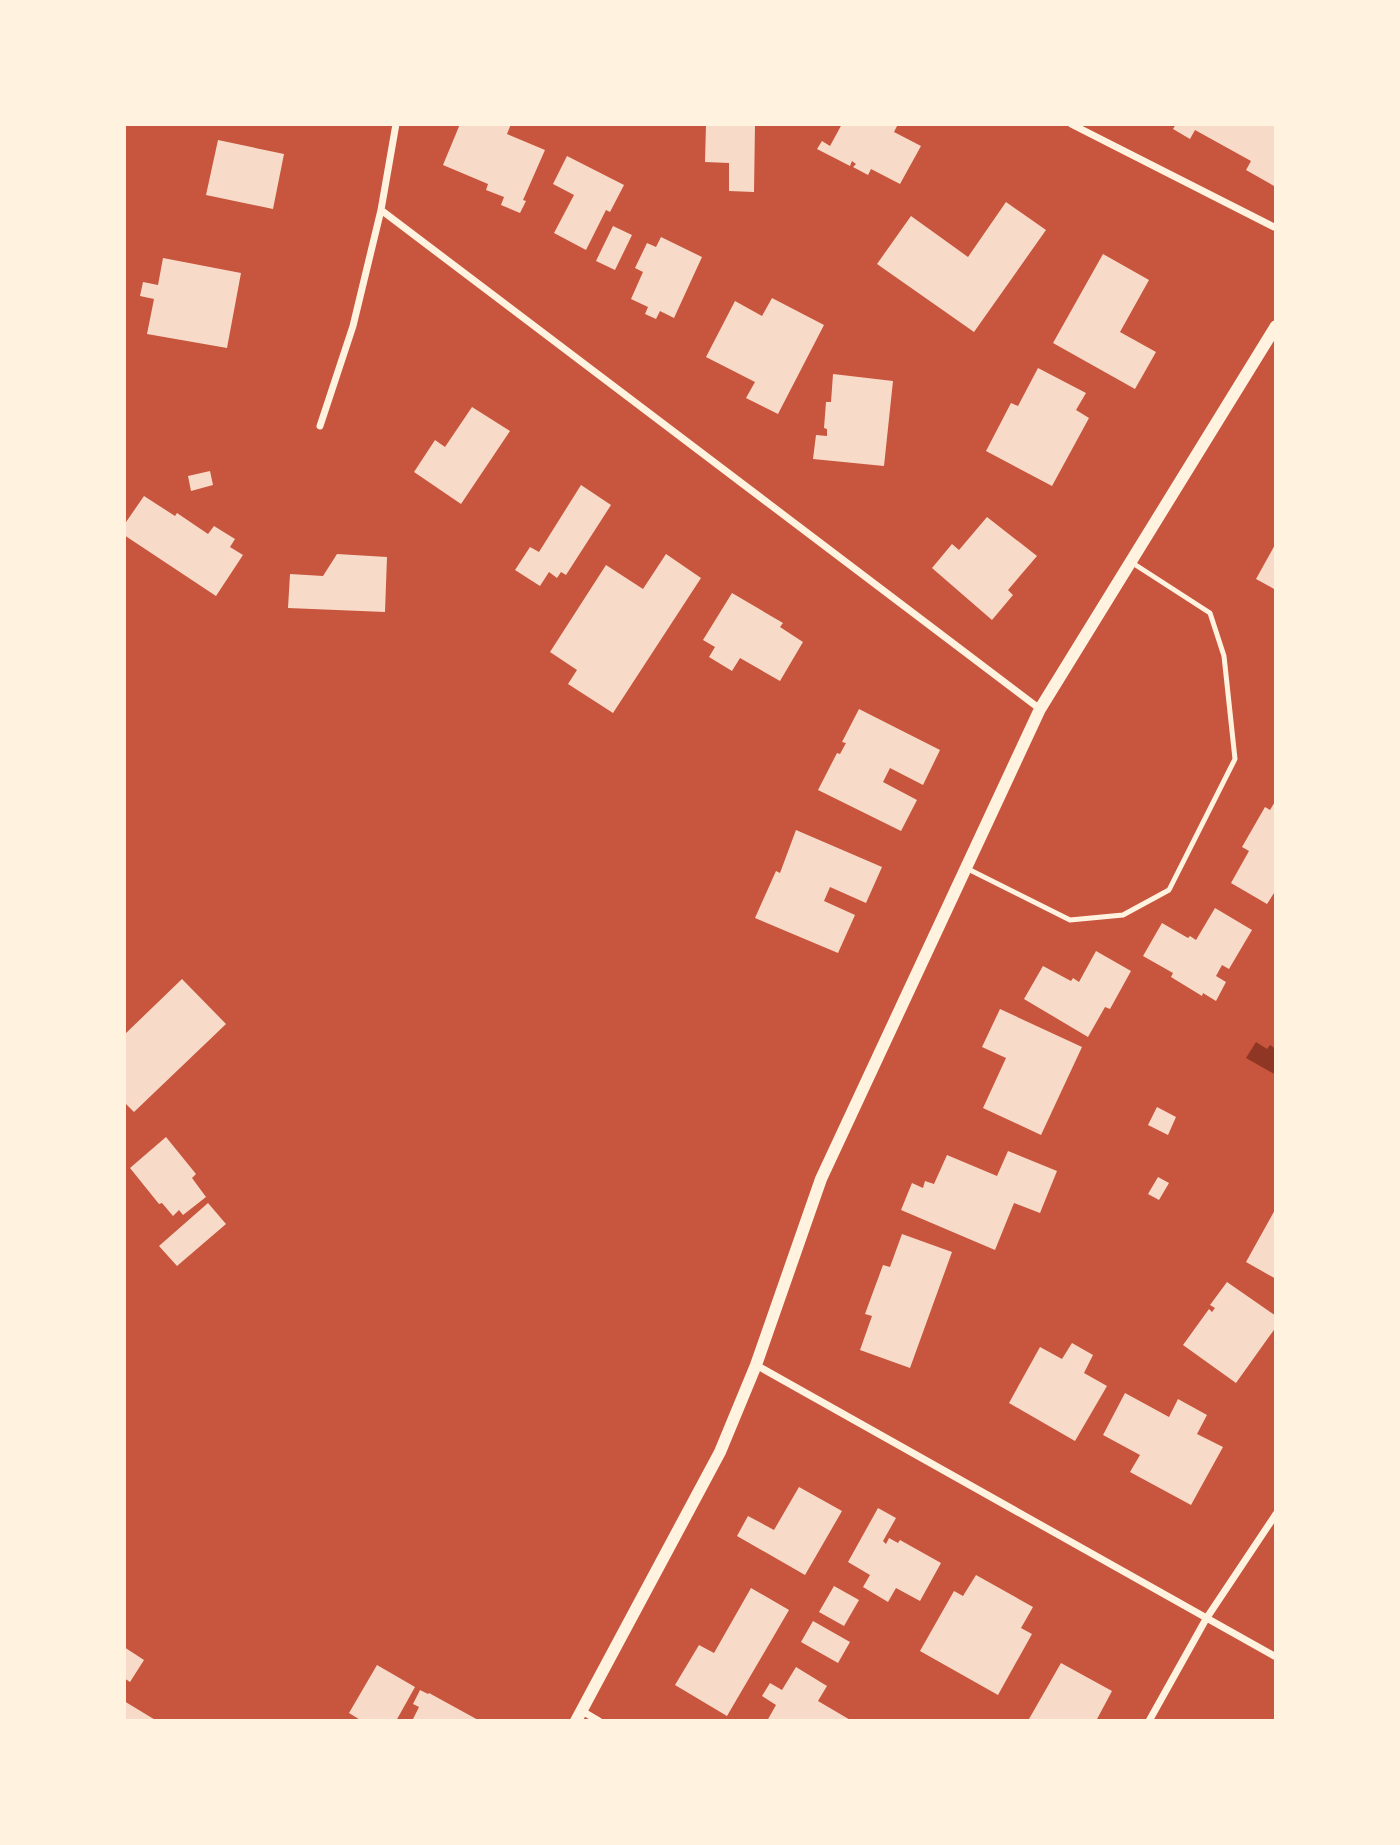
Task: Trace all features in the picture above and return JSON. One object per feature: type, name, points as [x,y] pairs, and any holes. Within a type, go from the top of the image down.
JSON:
[{"type":"street","points":[[320,426],[353,326],[381,210],[396,124]]},
{"type":"street","points":[[1071,124],[1276,228]]},
{"type":"street","points":[[381,210],[1040,709]]},
{"type":"street","points":[[599,1721],[579,1716],[720,1452],[756,1365],[821,1179],[1040,709],[1276,326]]},
{"type":"street","points":[[756,1365],[1276,1657]]},
{"type":"street","points":[[1149,1721],[1206,1619],[1276,1514]]},
{"type":"lane","points":[[966,868],[1070,920],[1124,915],[1169,890],[1235,759],[1224,656],[1210,612],[1131,562]]},
{"type":"shaded area","points":[[1256,1042],[1267,1049],[1270,1045],[1276,1049],[1276,1075],[1246,1058]]},
{"type":"building","points":[[460,124],[511,124],[507,134],[545,150],[520,213],[501,205],[504,197],[486,190],[488,184],[443,165]]},
{"type":"building","points":[[706,124],[755,124],[754,192],[729,191],[729,163],[705,162]]},
{"type":"building","points":[[842,124],[898,124],[894,132],[921,146],[900,184],[871,169],[868,175],[853,167],[856,164],[852,161],[850,166],[817,149],[822,141],[830,146]]},
{"type":"building","points":[[1176,124],[1276,124],[1274,186],[1246,170],[1251,161],[1195,130],[1190,139],[1173,129]]},
{"type":"building","points":[[218,140],[284,154],[273,209],[206,195]]},
{"type":"building","points":[[567,156],[624,185],[610,212],[606,210],[586,250],[554,233],[574,195],[553,184]]},
{"type":"building","points":[[1006,202],[1046,230],[974,332],[877,264],[911,216],[968,257]]},
{"type":"building","points":[[613,226],[632,235],[615,270],[596,261]]},
{"type":"building","points":[[661,237],[702,257],[674,318],[660,311],[656,319],[645,314],[648,307],[631,299],[643,272],[635,268],[647,243],[656,247]]},
{"type":"building","points":[[1103,254],[1149,280],[1120,332],[1156,352],[1135,389],[1053,343]]},
{"type":"building","points":[[163,258],[241,273],[227,348],[147,334],[154,299],[140,296],[143,282],[158,285]]},
{"type":"building","points":[[772,298],[824,325],[778,414],[746,398],[755,382],[706,357],[735,301],[762,316]]},
{"type":"building","points":[[1038,368],[1086,393],[1076,410],[1089,418],[1052,486],[986,451],[1011,403],[1018,406]]},
{"type":"building","points":[[833,374],[893,381],[884,466],[813,459],[816,435],[827,436],[827,429],[824,428],[826,402],[831,402]]},
{"type":"building","points":[[472,407],[510,431],[461,504],[414,472],[435,440],[445,447]]},
{"type":"building","points":[[210,471],[213,485],[191,491],[188,476]]},
{"type":"building","points":[[581,485],[611,505],[566,575],[561,572],[557,578],[549,572],[540,586],[515,570],[530,547],[539,552]]},
{"type":"building","points":[[144,496],[175,516],[177,513],[208,534],[214,526],[235,539],[230,547],[243,555],[216,596],[124,535],[124,525]]},
{"type":"building","points":[[987,517],[1037,556],[1008,590],[1013,595],[992,620],[932,568],[952,544],[959,550]]},
{"type":"building","points":[[1276,543],[1276,590],[1256,579]]},
{"type":"building","points":[[337,554],[387,557],[385,612],[288,608],[290,574],[323,576]]},
{"type":"building","points":[[666,554],[701,578],[613,713],[568,684],[577,670],[550,652],[606,565],[643,589]]},
{"type":"building","points":[[732,593],[783,623],[780,627],[803,642],[780,681],[740,658],[732,671],[709,657],[715,647],[703,640]]},
{"type":"building","points":[[859,709],[940,750],[923,785],[890,768],[883,782],[917,800],[901,831],[818,790],[837,753],[840,754],[846,743],[842,742]]},
{"type":"building","points":[[1276,800],[1276,890],[1267,904],[1231,883],[1249,851],[1242,847],[1265,807],[1270,810]]},
{"type":"building","points":[[796,830],[882,867],[866,903],[830,887],[824,901],[855,915],[838,953],[755,918],[776,871],[780,873]]},
{"type":"building","points":[[1215,908],[1252,930],[1229,969],[1222,965],[1216,976],[1226,982],[1216,1001],[1203,993],[1202,996],[1171,977],[1173,973],[1143,956],[1162,923],[1196,940]]},
{"type":"building","points":[[1096,951],[1131,971],[1110,1009],[1105,1007],[1088,1037],[1024,999],[1043,966],[1071,981],[1073,978],[1079,982]]},
{"type":"building","points":[[182,979],[226,1024],[134,1112],[124,1102],[124,1035]]},
{"type":"building","points":[[1000,1009],[1082,1047],[1041,1135],[983,1108],[1006,1058],[982,1047]]},
{"type":"building","points":[[1157,1107],[1176,1117],[1168,1135],[1148,1125]]},
{"type":"building","points":[[166,1137],[196,1174],[192,1178],[206,1197],[183,1215],[179,1210],[173,1216],[162,1203],[159,1204],[130,1168]]},
{"type":"building","points":[[1008,1151],[1057,1171],[1040,1213],[1014,1203],[995,1250],[901,1210],[912,1183],[923,1188],[925,1181],[934,1184],[947,1155],[997,1176]]},
{"type":"building","points":[[1158,1177],[1169,1183],[1159,1200],[1148,1194]]},
{"type":"building","points":[[208,1203],[226,1224],[177,1266],[159,1246]]},
{"type":"building","points":[[1276,1208],[1276,1279],[1246,1262]]},
{"type":"building","points":[[902,1234],[952,1252],[910,1368],[860,1350],[872,1316],[865,1314],[883,1265],[890,1267]]},
{"type":"building","points":[[1227,1282],[1276,1316],[1276,1327],[1236,1383],[1183,1345],[1209,1309],[1212,1312],[1215,1308],[1210,1305]]},
{"type":"building","points":[[1072,1343],[1093,1355],[1084,1373],[1107,1386],[1075,1441],[1009,1403],[1040,1347],[1062,1359]]},
{"type":"building","points":[[1125,1393],[1169,1417],[1178,1399],[1207,1415],[1197,1434],[1223,1447],[1191,1505],[1130,1472],[1140,1455],[1103,1435]]},
{"type":"building","points":[[799,1487],[842,1511],[805,1575],[737,1536],[748,1516],[774,1530]]},
{"type":"building","points":[[878,1508],[896,1518],[883,1541],[886,1544],[889,1538],[898,1543],[900,1540],[941,1563],[920,1601],[896,1588],[888,1602],[863,1587],[870,1575],[848,1562]]},
{"type":"building","points":[[976,1575],[1033,1607],[1021,1628],[1032,1634],[998,1695],[920,1651],[954,1591],[963,1596]]},
{"type":"building","points":[[834,1586],[859,1600],[844,1626],[819,1612]]},
{"type":"building","points":[[751,1588],[789,1610],[727,1716],[675,1685],[699,1645],[714,1653]]},
{"type":"building","points":[[813,1621],[850,1642],[838,1663],[801,1642]]},
{"type":"building","points":[[124,1647],[144,1660],[130,1682],[124,1678]]},
{"type":"building","points":[[1061,1663],[1112,1691],[1096,1721],[1029,1719]]},
{"type":"building","points":[[377,1665],[415,1687],[396,1721],[362,1721],[349,1713]]},
{"type":"building","points":[[796,1667],[827,1686],[818,1701],[852,1721],[767,1721],[776,1705],[762,1696],[770,1683],[782,1690]]},
{"type":"building","points":[[420,1690],[480,1721],[412,1721],[419,1707],[413,1704]]},
{"type":"building","points":[[124,1701],[157,1721],[124,1721]]}]
